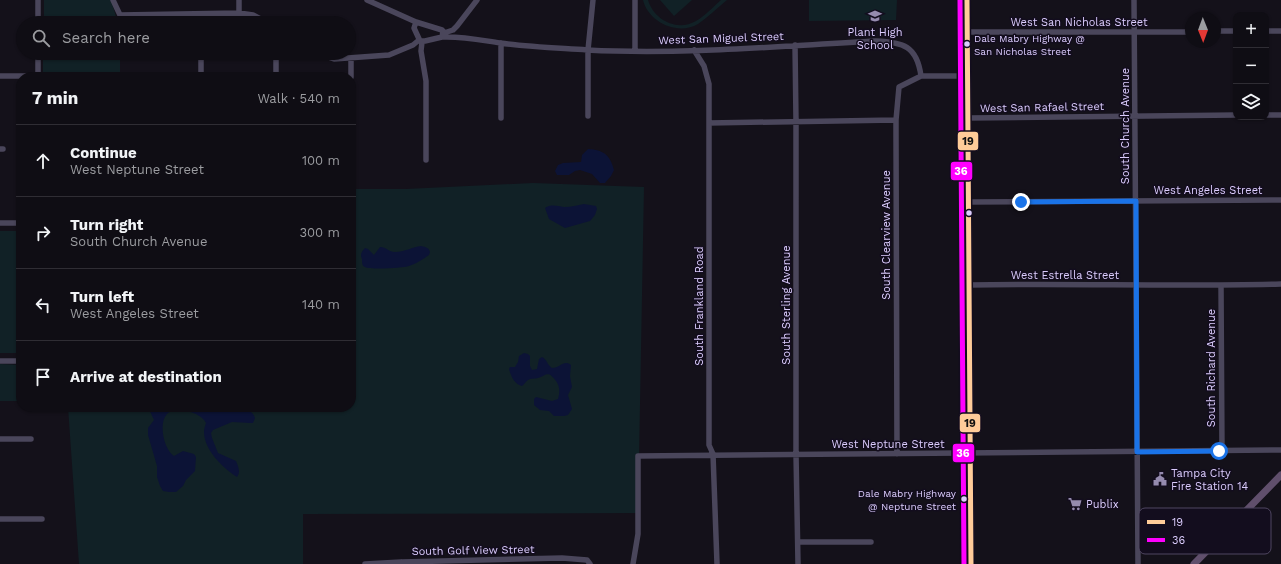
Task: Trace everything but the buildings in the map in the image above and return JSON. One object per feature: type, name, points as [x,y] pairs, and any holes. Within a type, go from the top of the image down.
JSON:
[{"type":"main road","points":[[966,0],[968,76],[971,564]]},
{"type":"main road","points":[[1249,508],[1281,475]]},
{"type":"main road","points":[[1194,564],[1204,554]]},
{"type":"street","points":[[38,0],[38,16]]},
{"type":"street","points":[[112,0],[120,15],[239,14],[255,16]]},
{"type":"street","points":[[239,14],[240,0]]},
{"type":"street","points":[[367,0],[416,22],[442,30],[443,35]]},
{"type":"street","points":[[356,58],[388,55],[421,41],[443,35],[453,30],[457,26],[477,0]]},
{"type":"street","points":[[588,116],[588,50],[593,0]]},
{"type":"street","points":[[635,0],[635,50]]},
{"type":"street","name":"South Church Avenue","points":[[1134,0],[1138,564]]},
{"type":"street","points":[[416,22],[414,28],[421,41],[421,51],[426,81],[426,160]]},
{"type":"street","points":[[1221,32],[1233,31]]},
{"type":"street","points":[[1269,31],[1281,31]]},
{"type":"street","name":"West San Nicholas Street","points":[[967,32],[1185,32]]},
{"type":"street","points":[[443,35],[501,43],[501,118]]},
{"type":"street","name":"West San Miguel Street","points":[[501,43],[588,50],[694,50],[876,41],[893,42],[904,45],[914,53],[921,76]]},
{"type":"street","name":"South Sterling Avenue","points":[[795,45],[796,454],[798,564]]},
{"type":"street","name":"South Frankland Road","points":[[694,50],[704,66],[709,84],[708,445],[713,454],[717,564]]},
{"type":"street","points":[[38,60],[38,72]]},
{"type":"street","points":[[201,60],[201,72]]},
{"type":"street","points":[[276,60],[276,72]]},
{"type":"street","points":[[351,60],[351,72]]},
{"type":"street","points":[[0,76],[16,76]]},
{"type":"street","name":"South Clearview Avenue","points":[[897,454],[896,120],[899,87],[921,76],[968,76]]},
{"type":"street","name":"West San Rafael Street","points":[[968,118],[1233,115]]},
{"type":"street","points":[[1269,115],[1281,115]]},
{"type":"street","points":[[709,123],[896,120]]},
{"type":"street","name":"West Angeles Street","points":[[968,202],[1281,200]]},
{"type":"street","points":[[0,223],[16,223]]},
{"type":"street","name":"West Estrella Street","points":[[969,285],[1281,284]]},
{"type":"street","name":"South Richard Avenue","points":[[1221,285],[1222,451]]},
{"type":"street","points":[[0,361],[16,361]]},
{"type":"street","points":[[0,439],[31,439]]},
{"type":"street","name":"West Neptune Street","points":[[633,562],[638,534],[638,456],[713,454],[897,454],[1281,450]]},
{"type":"street","points":[[0,519],[42,519]]},
{"type":"street","points":[[798,542],[871,542]]},
{"type":"street","name":"South Golf View Street","points":[[545,558],[549,564]]},
{"type":"street","name":"South Golf View Street","points":[[365,564],[375,562],[400,563],[545,558],[587,560],[590,564]]},
{"type":"street","points":[[626,564],[633,562]]},
{"type":"shaded area","points":[[44,0],[111,0],[116,16],[44,16]]},
{"type":"shaded area","points":[[643,0],[648,0],[655,13],[667,22],[681,25],[696,21],[721,0],[727,0],[698,24],[682,28],[665,25],[657,20],[646,8]]},
{"type":"shaded area","points":[[660,0],[692,0],[674,16]]},
{"type":"shaded area","points":[[809,0],[897,0],[896,20],[809,21]]},
{"type":"shaded area","points":[[43,60],[120,60],[120,72],[43,72]]},
{"type":"shaded area","points":[[533,183],[644,187],[638,513],[303,514],[303,564],[79,564],[68,412],[356,412],[356,189],[406,189]]},
{"type":"shaded area","points":[[0,231],[16,231],[16,353],[0,353]]},
{"type":"shaded area","points":[[0,364],[16,365],[16,401],[0,401]]},
{"type":"water","points":[[588,149],[606,154],[610,161],[614,170],[605,183],[600,183],[592,174],[580,170],[569,175],[557,175],[555,171],[558,165],[563,163],[581,162],[582,155]]},
{"type":"water","points":[[584,204],[596,206],[597,209],[595,215],[590,221],[565,228],[549,219],[545,208],[552,206],[567,207]]},
{"type":"water","points":[[421,246],[426,247],[429,250],[429,255],[417,263],[406,267],[368,268],[362,264],[361,255],[365,248],[374,255],[380,247],[395,252]]},
{"type":"water","points":[[524,353],[530,356],[530,366],[532,370],[537,369],[539,359],[542,357],[552,368],[564,363],[569,363],[571,365],[570,376],[572,387],[568,395],[572,409],[568,415],[554,416],[549,411],[540,410],[534,405],[534,399],[536,397],[552,401],[558,399],[559,387],[551,375],[547,374],[538,378],[529,379],[522,386],[513,379],[509,369],[510,367],[515,367],[519,356]]},
{"type":"water","points":[[150,412],[170,412],[164,418],[163,424],[163,436],[167,448],[174,456],[183,451],[194,454],[196,457],[195,471],[176,492],[163,491],[157,477],[157,466],[148,435],[148,428],[154,420]]},
{"type":"water","points":[[191,412],[251,412],[254,416],[255,418],[253,423],[232,422],[213,430],[211,433],[218,453],[236,461],[239,471],[237,477],[220,464],[215,458],[205,439],[204,431],[206,423],[204,419]]},
{"type":"transit line","name":"36","points":[[960,0],[964,564]]},
{"type":"transit line","name":"19","points":[[967,0],[971,564]]},
{"type":"place","name":"Plant High School","points":[[875,16]]},
{"type":"place","name":"Dale Mabry Highway @ San Nicholas Street","points":[[967,44]]},
{"type":"place","name":"Tampa City Fire Station 14","points":[[1160,479]]},
{"type":"place","name":"Dale Mabry Highway @ Neptune Street","points":[[964,499]]},
{"type":"place","name":"Publix","points":[[1075,504]]},
{"type":"route","points":[[1021,202],[1136,201],[1137,452],[1219,451]]}]
